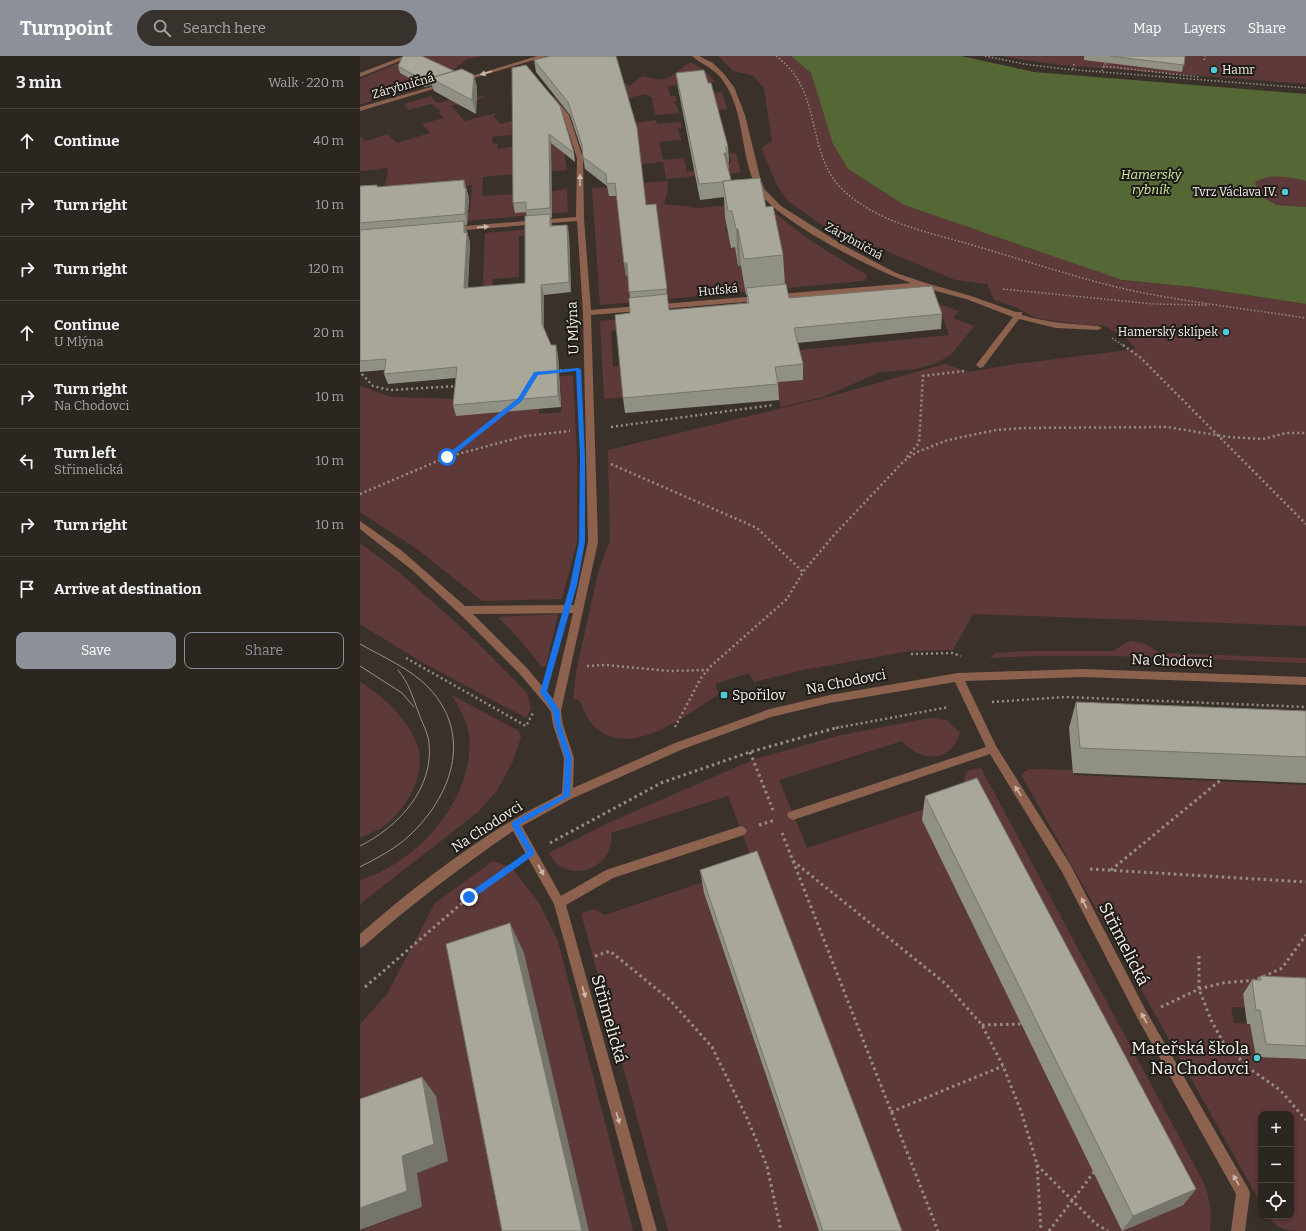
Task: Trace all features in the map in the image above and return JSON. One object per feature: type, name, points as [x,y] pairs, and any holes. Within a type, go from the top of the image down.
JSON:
[{"type":"street","points":[[360,75],[409,56]]},
{"type":"street","name":"Zárybničná","points":[[360,109],[544,56]]},
{"type":"street","name":"Zárybničná","points":[[695,56],[713,65],[721,73],[733,90],[740,106],[754,171],[760,187],[767,196],[801,223],[845,250],[881,268],[922,285],[947,290],[1050,324],[1098,328]]},
{"type":"street","points":[[523,62],[529,70]]},
{"type":"street","name":"U Mlýna","points":[[548,92],[566,115],[580,158],[580,219],[587,314],[591,429],[593,542],[556,711],[558,725],[569,758],[566,796]]},
{"type":"street","points":[[446,230],[580,219]]},
{"type":"street","name":"Huťská","points":[[587,314],[922,285]]},
{"type":"street","points":[[980,366],[1019,314]]},
{"type":"street","points":[[360,524],[425,574],[465,610],[543,692],[556,711]]},
{"type":"street","points":[[465,610],[578,609]]},
{"type":"street","name":"Na Chodovci","points":[[360,942],[391,915],[453,867],[515,824],[566,796],[679,746],[770,713],[830,699],[958,677],[1082,673],[1306,681]]},
{"type":"street","name":"Střimelická","points":[[958,677],[969,704],[992,749],[1066,868],[1142,1015],[1243,1193],[1239,1231]]},
{"type":"street","points":[[793,814],[992,749]]},
{"type":"street","name":"Střimelická","points":[[515,824],[559,903],[650,1231]]},
{"type":"street","points":[[559,903],[610,874],[741,831]]},
{"type":"path","points":[[776,56],[788,64],[801,82],[822,156],[831,175],[842,190],[860,203],[894,220],[928,232],[1088,280],[1127,289],[1214,305],[1306,318]]},
{"type":"path","points":[[985,56],[1036,66],[1073,70],[1211,79],[1306,88]]},
{"type":"path","points":[[1102,71],[1103,66],[1109,56]]},
{"type":"path","points":[[1204,60],[1205,56]]},
{"type":"path","points":[[1073,70],[1074,64]]},
{"type":"path","points":[[1103,66],[1182,74],[1211,79]]},
{"type":"path","points":[[1001,289],[1154,304],[1214,305]]},
{"type":"path","points":[[1098,328],[1141,358],[1306,524]]},
{"type":"path","points":[[679,746],[674,728],[701,678],[787,599],[804,572],[834,535],[919,443],[923,376],[972,370],[980,366]]},
{"type":"path","points":[[363,368],[362,374],[373,386],[390,390],[460,386]]},
{"type":"path","points":[[550,372],[589,368]]},
{"type":"path","points":[[591,429],[773,405]]},
{"type":"path","points":[[447,457],[508,409]]},
{"type":"path","points":[[904,461],[917,452],[948,440],[990,431],[1023,428],[1167,427],[1228,437],[1263,439],[1286,433],[1306,433]]},
{"type":"path","points":[[360,494],[447,457],[525,436],[564,432]]},
{"type":"path","points":[[608,460],[611,464],[618,468],[757,528],[804,572]]},
{"type":"path","points":[[911,654],[952,653],[966,658]]},
{"type":"path","points":[[406,658],[526,726],[543,692]]},
{"type":"path","points":[[565,669],[606,665],[669,671],[708,670]]},
{"type":"path","points":[[365,987],[469,897],[532,853],[661,783],[750,752],[848,725],[969,704],[1065,697],[1306,707]]},
{"type":"path","points":[[750,752],[938,1231]]},
{"type":"path","points":[[1111,870],[1222,779]]},
{"type":"path","points":[[741,831],[793,814]]},
{"type":"path","points":[[793,860],[946,984],[982,1025],[1003,1066],[1021,1112],[1037,1164],[1041,1231]]},
{"type":"path","points":[[1066,868],[1306,882]]},
{"type":"path","points":[[1142,1015],[1199,989],[1256,980],[1282,968],[1306,935]]},
{"type":"path","points":[[575,963],[610,951],[670,1000],[712,1047],[747,1118],[767,1166],[781,1231]]},
{"type":"path","points":[[1199,956],[1199,989],[1211,1020],[1223,1042],[1250,1069],[1280,1090],[1306,1120]]},
{"type":"path","points":[[982,1025],[1021,1024]]},
{"type":"path","points":[[891,1112],[1003,1066]]},
{"type":"path","points":[[1037,1164],[1096,1224],[1108,1231]]},
{"type":"path","points":[[1049,1231],[1094,1172]]},
{"type":"shaded area","points":[[416,56],[485,56],[467,59],[449,73],[360,105],[360,79]]},
{"type":"shaded area","points":[[718,56],[791,56],[811,72],[833,143],[848,169],[904,205],[1122,280],[1194,287],[1306,304],[1306,626],[973,614],[953,650],[911,651],[803,670],[754,682],[749,673],[715,684],[719,694],[674,723],[657,732],[639,737],[622,739],[606,735],[592,724],[586,716],[579,700],[573,699],[576,672],[599,569],[610,541],[608,450],[824,398],[945,364],[969,372],[1015,364],[1136,349],[1127,339],[1105,326],[1036,318],[1015,307],[994,300],[987,284],[955,280],[877,247],[861,246],[835,234],[788,201],[777,185],[761,148],[772,141],[764,88],[752,75],[733,71]]},
{"type":"shaded area","name":"Hamr","points":[[1000,56],[1306,56],[1306,84],[1060,65]]},
{"type":"shaded area","points":[[691,62],[704,70],[715,82],[668,86],[670,96],[676,96],[677,101],[674,101],[675,105],[677,105],[679,113],[655,115],[652,98],[645,94],[594,107],[620,81],[630,86],[642,76],[659,79],[669,78]]},
{"type":"shaded area","points":[[471,85],[479,97],[483,96],[484,98],[451,106],[465,121],[495,113],[496,115],[493,116],[500,124],[523,118],[563,143],[567,170],[551,171],[552,158],[518,160],[516,174],[483,177],[482,196],[515,194],[552,210],[552,191],[567,189],[568,212],[439,223],[470,212],[472,185],[384,191],[388,168],[360,171],[360,136],[366,141],[388,134],[397,143],[430,133],[422,124],[443,118],[439,112],[441,111],[431,104],[409,110],[404,104],[431,96],[437,103],[448,100],[458,96]],"holes":[[[522,130],[522,145],[498,149],[497,144],[493,144],[492,137],[511,135],[513,138],[511,132]]]},
{"type":"shaded area","points":[[722,92],[727,109],[712,110],[708,93]]},
{"type":"shaded area","points":[[656,120],[657,124],[681,122],[682,128],[678,129],[681,140],[659,142],[663,160],[684,158],[687,172],[695,171],[697,176],[666,179],[663,162],[641,164],[634,123]]},
{"type":"shaded area","points":[[736,153],[741,172],[726,174],[725,168],[727,162],[731,162],[730,157],[726,158],[725,154]]},
{"type":"shaded area","points":[[1283,176],[1306,181],[1306,207],[1277,205],[1260,196],[1255,182],[1265,177]]},
{"type":"shaded area","points":[[667,181],[668,189],[664,204],[699,208],[763,202],[799,232],[825,250],[866,274],[867,278],[862,281],[600,305],[592,188],[608,187],[611,196],[644,193],[643,183]],"holes":[[[743,212],[741,266],[739,266],[737,247],[731,247],[728,232],[726,233],[725,229],[727,228],[725,214]],[[658,217],[666,284],[647,285],[626,275]]]},
{"type":"shaded area","points":[[569,226],[569,232],[519,236],[519,277],[493,279],[492,299],[482,300],[485,233]]},
{"type":"shaded area","points":[[938,304],[959,311],[953,318],[974,326],[951,355],[936,363],[916,369],[880,372],[823,397],[781,407],[779,400],[639,396],[604,399],[600,321],[652,317],[654,327],[611,331],[613,367],[766,353],[800,367],[800,350],[949,335]]},
{"type":"shaded area","points":[[573,375],[577,458],[577,542],[562,599],[482,601],[417,549],[360,512],[360,386],[391,397],[458,399],[457,415],[539,406],[539,414],[561,412],[560,376]]},
{"type":"shaded area","points":[[360,543],[399,572],[474,639],[527,693],[531,709],[526,718],[418,660],[360,624]]},
{"type":"shaded area","points":[[558,614],[546,666],[542,667],[520,640],[498,617]]},
{"type":"shaded area","points":[[1132,641],[1143,643],[1160,653],[1306,658],[1306,663],[1108,656],[1029,656],[990,658],[995,653],[1028,651],[1114,651],[1125,643]]},
{"type":"shaded area","points":[[360,682],[377,694],[401,717],[413,735],[420,756],[417,780],[406,803],[389,822],[380,829],[360,838]]},
{"type":"shaded area","points":[[452,695],[519,731],[521,737],[513,761],[496,792],[478,812],[360,904],[360,880],[382,871],[402,859],[422,843],[439,824],[453,803],[463,781],[469,758],[469,734],[465,719]]},
{"type":"shaded area","points":[[931,718],[947,720],[960,733],[955,743],[942,755],[926,756],[910,748],[902,741],[779,780],[807,848],[967,795],[964,782],[965,776],[969,770],[981,768],[1205,1185],[1210,1208],[1210,1231],[894,1231],[704,893],[819,1231],[668,1231],[581,913],[594,909],[605,915],[754,865],[728,796],[611,833],[610,846],[606,856],[598,864],[588,869],[577,871],[567,869],[557,863],[549,853],[608,823],[755,759],[841,735]]},
{"type":"shaded area","points":[[1029,769],[1073,770],[1074,775],[1306,785],[1306,992],[1243,994],[1244,1001],[1255,1008],[1231,1007],[1234,1023],[1250,1024],[1256,1057],[1306,1059],[1306,1231],[1284,1229],[1275,1225],[1270,1219],[1294,1219],[1294,1111],[1258,1111],[1258,1199],[1022,776],[1024,772]]},
{"type":"shaded area","points":[[493,861],[512,868],[539,903],[558,941],[633,1231],[360,1231],[422,1207],[360,1123],[360,1024],[387,994],[435,903]]},
{"type":"water","name":"Hamerský rybník","points":[[791,56],[961,56],[1034,72],[1306,94],[1306,181],[1286,177],[1268,177],[1255,182],[1260,196],[1277,205],[1306,207],[1306,304],[1194,287],[1122,280],[904,205],[848,169],[833,144],[811,73]]},
{"type":"building","points":[[403,56],[422,56],[454,71],[423,80],[398,66]]},
{"type":"building","points":[[550,56],[616,56],[637,128],[646,205],[656,204],[667,289],[629,292],[627,263],[624,263],[615,183],[607,184],[606,174],[583,157],[582,145],[568,102],[534,60]]},
{"type":"building","points":[[1110,56],[1185,56],[1184,65]]},
{"type":"building","points":[[526,65],[560,106],[574,153],[549,134],[550,208],[526,210],[526,202],[513,203],[512,68]]},
{"type":"building","points":[[462,69],[474,75],[472,100],[430,78]]},
{"type":"building","points":[[704,70],[708,83],[711,83],[728,147],[726,147],[727,153],[724,153],[731,180],[699,184],[676,73]]},
{"type":"building","points":[[760,178],[766,207],[773,206],[783,255],[744,259],[738,229],[736,229],[732,211],[728,211],[723,181]]},
{"type":"building","points":[[464,180],[464,188],[466,188],[465,214],[360,223],[360,186],[377,185],[377,187]]},
{"type":"building","points":[[550,214],[550,226],[567,225],[569,282],[541,285],[542,324],[551,345],[556,345],[558,396],[453,405],[457,367],[384,374],[386,359],[360,361],[360,230],[464,221],[464,233],[467,232],[464,288],[525,283],[525,216]]},
{"type":"building","points":[[786,284],[789,298],[932,286],[942,314],[794,328],[803,364],[775,367],[778,384],[623,398],[615,315],[630,313],[629,298],[667,294],[669,310],[749,303],[746,288]]},
{"type":"building","points":[[1076,702],[1306,711],[1306,757],[1080,748]]},
{"type":"building","points":[[977,778],[1196,1189],[1133,1216],[925,796]]},
{"type":"building","points":[[757,851],[902,1231],[823,1231],[700,870]]},
{"type":"building","points":[[510,923],[582,1231],[502,1231],[446,944]]},
{"type":"building","points":[[1260,976],[1306,978],[1306,1046],[1266,1044],[1260,1010],[1256,1010],[1252,980],[1261,980]]},
{"type":"building","points":[[422,1077],[434,1144],[402,1156],[407,1191],[360,1208],[360,1099]]},
{"type":"tram line","points":[[360,644],[405,669],[429,688],[443,707],[451,726],[454,746],[452,765],[446,785],[424,820],[398,845],[360,867]]},
{"type":"tram line","points":[[360,666],[402,693],[414,707]]},
{"type":"tram line","points":[[360,846],[388,828],[400,817],[411,805],[426,776],[429,760],[429,743],[426,731],[410,690],[398,670]]},
{"type":"place","name":"Hamr","points":[[1214,70]]},
{"type":"place","name":"Tvrz Václava IV.","points":[[1285,192]]},
{"type":"place","name":"Hamerský sklípek","points":[[1226,332]]},
{"type":"place","name":"Spořilov","points":[[724,695]]},
{"type":"place","name":"Mateřská škola Na Chodovci","points":[[1257,1058]]},
{"type":"route","points":[[447,457],[477,432],[520,400],[536,373],[578,369],[582,456],[582,542],[573,585],[543,692],[556,711],[558,725],[569,758],[566,796],[515,824],[532,853],[469,897]]}]
